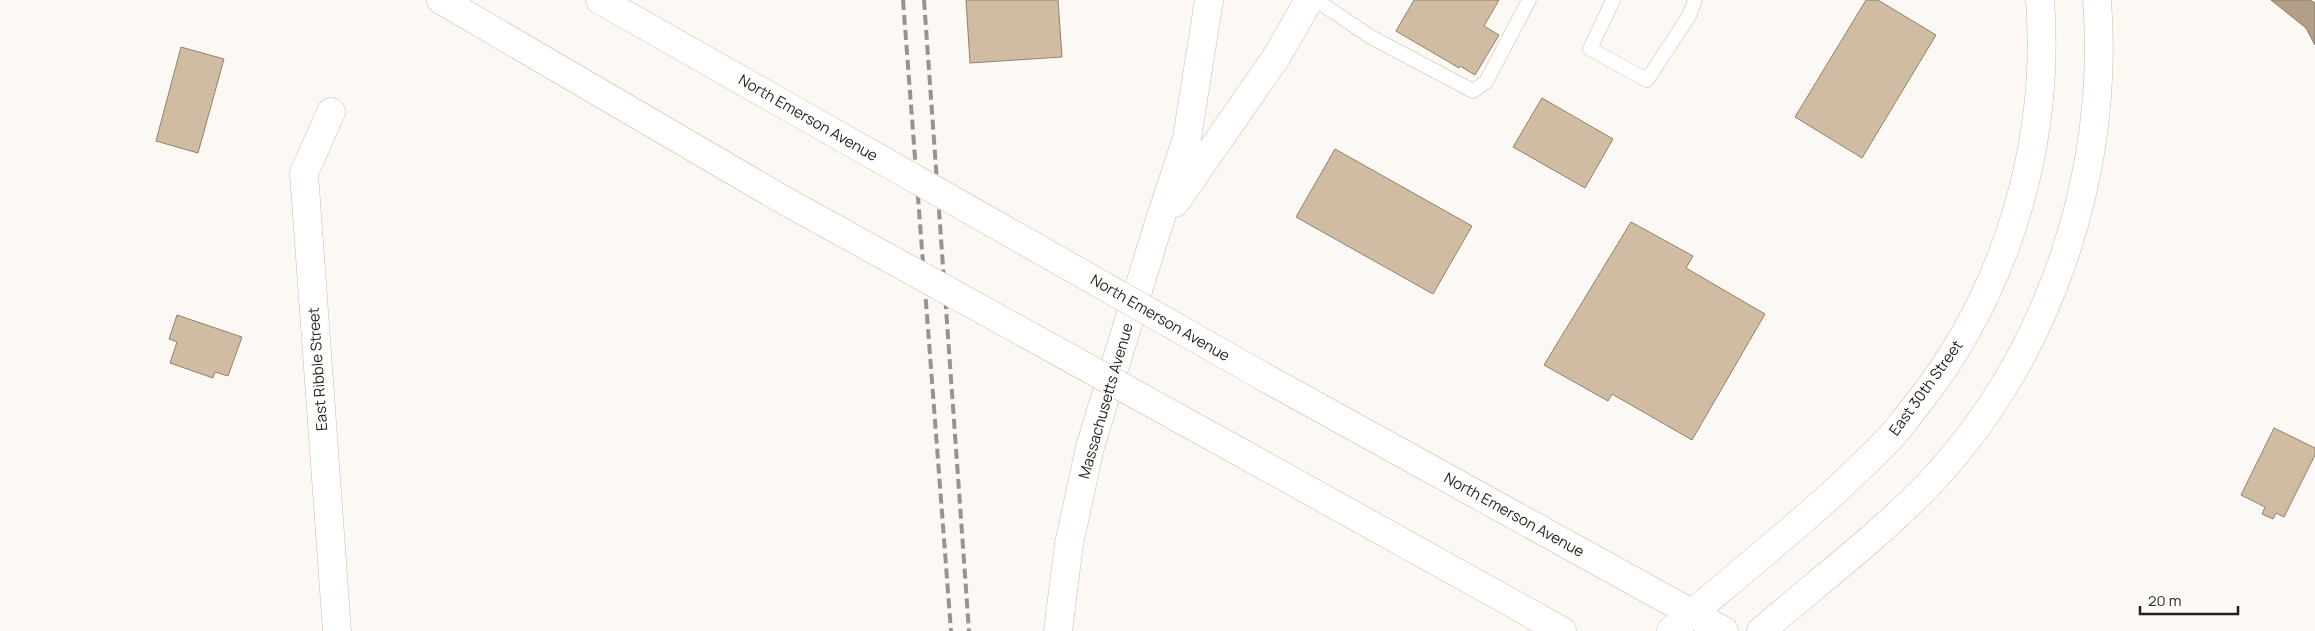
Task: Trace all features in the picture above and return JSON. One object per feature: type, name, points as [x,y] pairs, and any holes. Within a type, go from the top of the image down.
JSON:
[{"type":"main road","points":[[441,0],[780,198],[1238,451],[1534,622],[1562,631]]},
{"type":"main road","name":"North Emerson Avenue","points":[[600,0],[1264,377],[1724,631]]},
{"type":"main road","name":"Massachusetts Avenue","points":[[1058,631],[1069,544],[1090,447],[1156,228],[1187,138],[1209,0]]},
{"type":"main road","points":[[1156,228],[1277,56],[1309,0]]},
{"type":"main road","name":"East 30th Street","points":[[1671,631],[1847,480],[1890,439],[1952,357],[1977,312],[1994,275],[2012,227],[2025,183],[2040,94],[2042,56],[2040,0]]},
{"type":"main road","points":[[1761,631],[1868,540],[1931,482],[1984,415],[2028,341],[2064,259],[2082,197],[2092,141],[2098,84],[2098,0]]},
{"type":"main road","name":"East Ribble Street","points":[[331,112],[304,173],[337,631]]},
{"type":"lane","points":[[1316,0],[1371,37],[1473,91],[1486,82],[1529,0]]},
{"type":"lane","points":[[1613,0],[1590,49],[1648,80],[1689,16],[1695,0]]},
{"type":"shaded area","points":[[2271,0],[2310,0],[2315,3],[2315,45],[2306,28]]},
{"type":"building","points":[[966,0],[1058,0],[1062,57],[970,63]]},
{"type":"building","points":[[1414,0],[1499,0],[1484,26],[1499,35],[1475,75],[1460,66],[1459,68],[1396,31]]},
{"type":"building","points":[[1866,0],[1878,0],[1936,35],[1862,158],[1795,117]]},
{"type":"building","points":[[181,47],[224,59],[198,153],[156,141]]},
{"type":"building","points":[[1542,98],[1613,139],[1585,188],[1513,147]]},
{"type":"building","points":[[1335,149],[1472,226],[1433,294],[1296,217]]},
{"type":"building","points":[[1631,222],[1693,256],[1686,268],[1765,314],[1692,440],[1612,394],[1608,401],[1544,365]]},
{"type":"building","points":[[177,315],[242,337],[228,376],[215,372],[213,378],[170,363],[177,342],[169,339]]},
{"type":"building","points":[[2274,428],[2315,448],[2315,455],[2284,517],[2276,513],[2273,519],[2262,514],[2265,507],[2241,495]]},
{"type":"railway","points":[[903,0],[951,631]]},
{"type":"railway","points":[[924,0],[969,631]]}]
